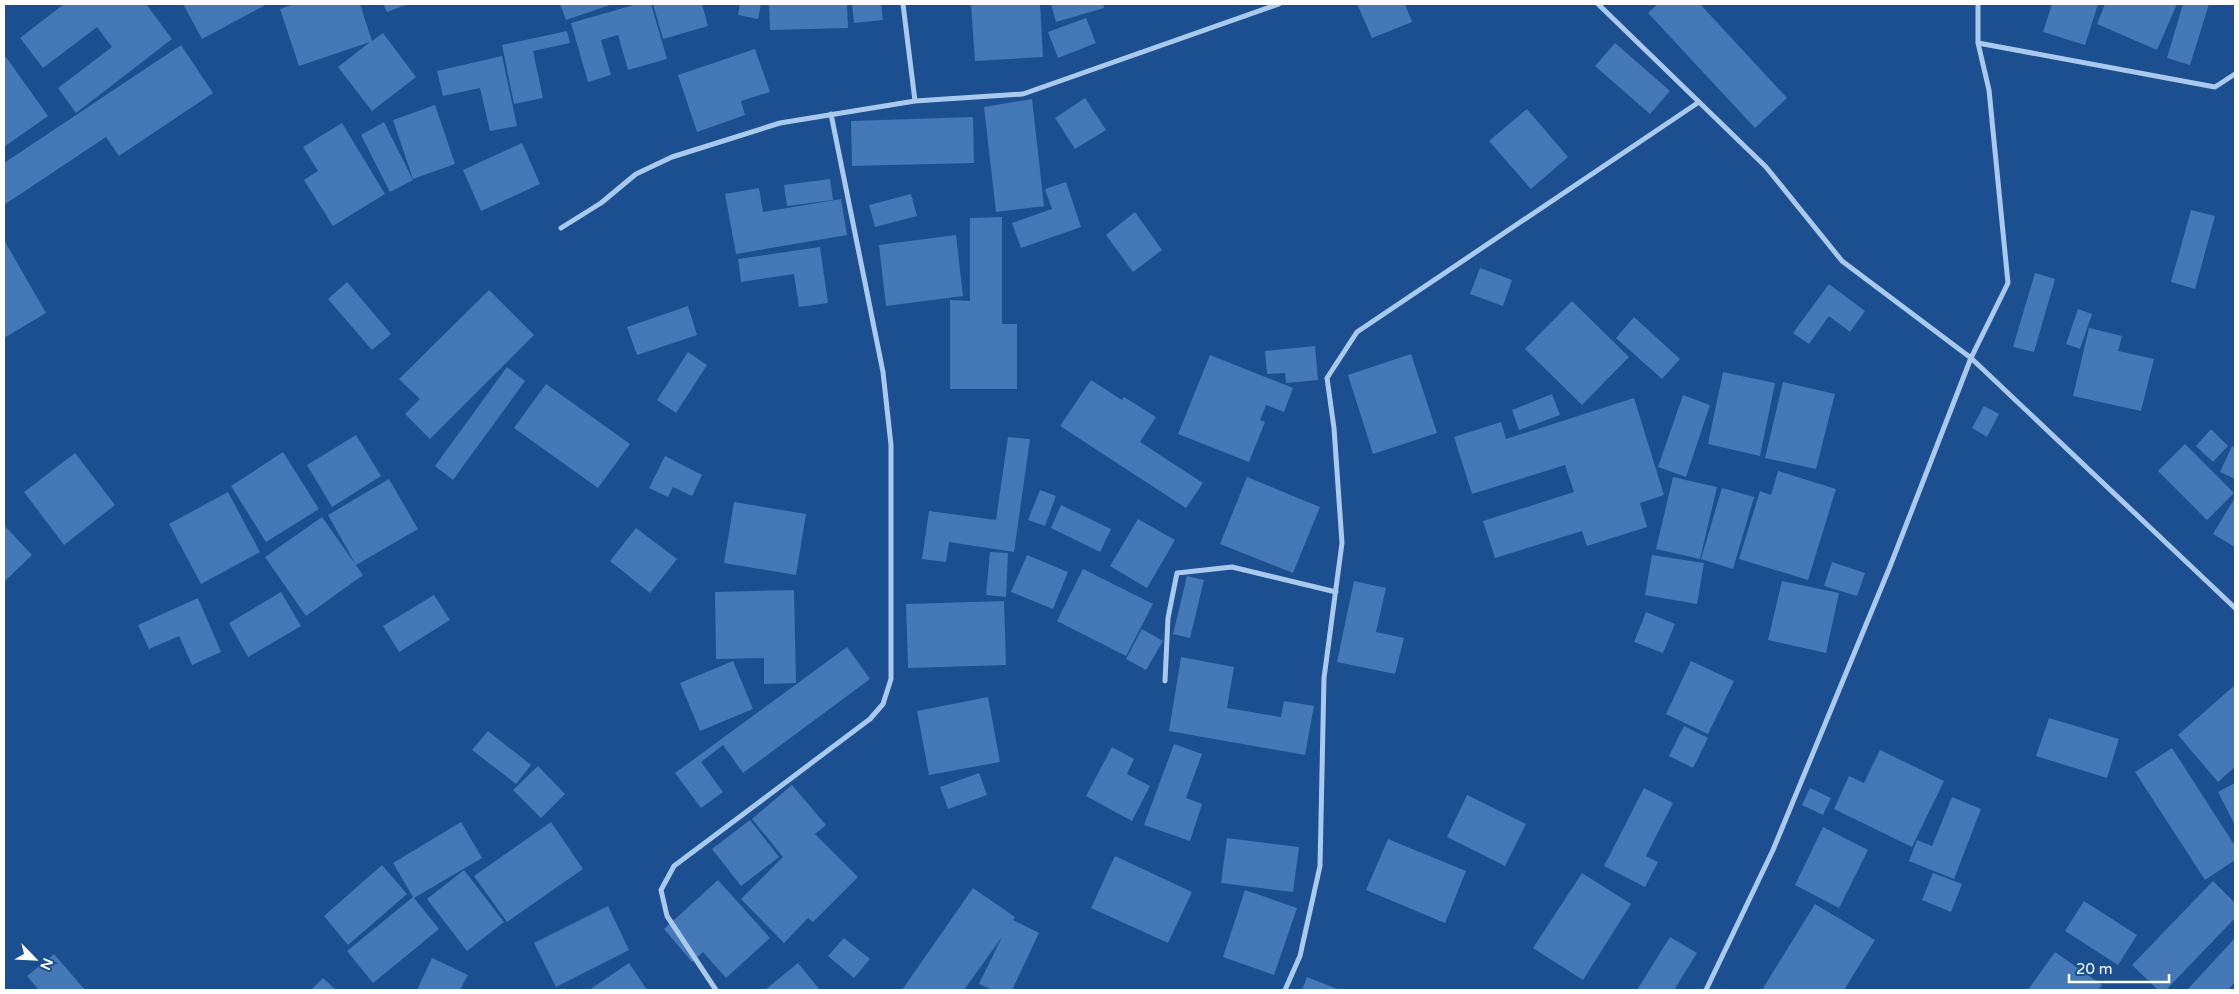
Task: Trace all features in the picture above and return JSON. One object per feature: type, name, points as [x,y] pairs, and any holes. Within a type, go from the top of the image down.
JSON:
[{"type":"street","points":[[903,4],[915,101]]},
{"type":"street","points":[[561,228],[601,203],[636,174],[672,157],[780,122],[915,101],[1023,94],[1279,4]]},
{"type":"street","points":[[1598,4],[1766,167],[1842,261],[1972,358],[2235,608]]},
{"type":"street","points":[[1706,990],[1773,850],[1889,570],[1972,358],[2008,283],[1989,90],[1978,43],[1978,4]]},
{"type":"street","points":[[1978,43],[2214,86],[2235,74]]},
{"type":"street","points":[[1285,990],[1300,956],[1320,866],[1324,678],[1342,543],[1334,428],[1327,378],[1357,332],[1699,102]]},
{"type":"street","points":[[716,990],[668,916],[661,890],[674,866],[870,720],[884,704],[891,679],[891,445],[883,372],[831,114]]},
{"type":"street","points":[[1165,681],[1168,618],[1177,573],[1232,567],[1336,592]]},
{"type":"building","points":[[64,4],[146,4],[172,39],[76,113],[58,88],[112,47],[97,27],[43,68],[20,38]]},
{"type":"building","points":[[183,4],[267,4],[202,39]]},
{"type":"building","points":[[294,4],[360,4],[372,41],[383,33],[416,77],[372,111],[338,67],[370,42],[299,66],[280,9]]},
{"type":"building","points":[[383,4],[408,4],[387,12]]},
{"type":"building","points":[[560,4],[613,4],[566,20]]},
{"type":"building","points":[[637,4],[651,4],[667,59],[628,70],[618,35],[601,40],[611,75],[588,82],[571,23]]},
{"type":"building","points":[[653,4],[702,4],[708,26],[663,39]]},
{"type":"building","points":[[740,4],[761,4],[758,19],[738,15]]},
{"type":"building","points":[[769,4],[847,4],[848,28],[770,30]]},
{"type":"building","points":[[852,4],[881,4],[883,20],[854,23]]},
{"type":"building","points":[[971,4],[1040,4],[1043,57],[975,61]]},
{"type":"building","points":[[1051,4],[1103,4],[1104,8],[1056,22]]},
{"type":"building","points":[[1357,4],[1405,4],[1412,22],[1372,38]]},
{"type":"building","points":[[1658,4],[1700,4],[1787,98],[1755,128],[1648,13]]},
{"type":"building","points":[[2052,4],[2098,4],[2085,45],[2043,32]]},
{"type":"building","points":[[2105,4],[2177,4],[2157,50],[2097,24]]},
{"type":"building","points":[[2183,4],[2209,4],[2190,65],[2167,58]]},
{"type":"building","points":[[1086,18],[1096,43],[1058,58],[1048,32]]},
{"type":"building","points":[[567,31],[570,43],[533,51],[543,98],[514,104],[502,45]]},
{"type":"building","points":[[1615,43],[1670,91],[1650,114],[1595,66]]},
{"type":"building","points":[[181,45],[213,93],[119,156],[106,137],[4,205],[4,163]]},
{"type":"building","points":[[755,49],[770,92],[741,101],[745,115],[697,132],[678,75]]},
{"type":"building","points":[[502,56],[517,126],[490,131],[480,88],[443,96],[437,71]]},
{"type":"building","points":[[6,57],[48,116],[4,147],[4,58]]},
{"type":"building","points":[[1085,98],[1106,130],[1075,149],[1055,118]]},
{"type":"building","points":[[1032,99],[1044,206],[996,212],[984,107]]},
{"type":"building","points":[[435,105],[455,164],[413,179],[393,120]]},
{"type":"building","points":[[1527,109],[1568,157],[1531,189],[1489,141]]},
{"type":"building","points":[[973,117],[974,163],[852,166],[851,121]]},
{"type":"building","points":[[384,122],[413,180],[390,192],[361,135]]},
{"type":"building","points":[[342,123],[385,194],[333,226],[304,180],[318,171],[303,147]]},
{"type":"building","points":[[522,143],[540,184],[481,211],[463,170]]},
{"type":"building","points":[[830,179],[833,200],[787,206],[784,185]]},
{"type":"building","points":[[1066,182],[1081,227],[1021,248],[1012,223],[1052,209],[1045,189]]},
{"type":"building","points":[[759,188],[763,212],[841,199],[847,235],[736,254],[725,194]]},
{"type":"building","points":[[911,194],[917,216],[875,227],[869,205]]},
{"type":"building","points":[[2191,210],[2215,216],[2195,289],[2171,282]]},
{"type":"building","points":[[1135,212],[1162,250],[1133,272],[1106,235]]},
{"type":"building","points":[[1002,217],[1002,324],[1017,324],[1017,389],[950,389],[950,300],[970,301],[970,218]]},
{"type":"building","points":[[956,235],[963,296],[886,306],[879,245]]},
{"type":"building","points":[[4,240],[46,313],[4,338]]},
{"type":"building","points":[[820,247],[828,303],[799,307],[794,274],[741,282],[738,259]]},
{"type":"building","points":[[1480,268],[1512,280],[1503,306],[1470,294]]},
{"type":"building","points":[[2035,273],[2055,279],[2034,352],[2013,347]]},
{"type":"building","points":[[347,282],[391,334],[372,350],[328,299]]},
{"type":"building","points":[[1829,284],[1865,311],[1850,332],[1829,316],[1809,344],[1793,333]]},
{"type":"building","points":[[489,290],[534,335],[430,439],[405,414],[420,399],[399,379]]},
{"type":"building","points":[[1572,301],[1629,357],[1582,405],[1525,349]]},
{"type":"building","points":[[688,306],[697,335],[637,355],[627,327]]},
{"type":"building","points":[[2078,309],[2092,314],[2080,349],[2066,344]]},
{"type":"building","points":[[1634,317],[1680,359],[1662,379],[1616,338]]},
{"type":"building","points":[[2089,328],[2122,336],[2118,351],[2154,359],[2141,411],[2073,396]]},
{"type":"building","points":[[1315,346],[1318,380],[1286,383],[1285,373],[1267,374],[1265,351]]},
{"type":"building","points":[[688,352],[707,365],[676,413],[657,400]]},
{"type":"building","points":[[1411,354],[1437,433],[1373,454],[1348,375]]},
{"type":"building","points":[[1210,355],[1293,388],[1284,412],[1266,405],[1260,420],[1265,422],[1249,462],[1178,434]]},
{"type":"building","points":[[507,367],[525,381],[453,480],[435,466]]},
{"type":"building","points":[[1723,372],[1775,383],[1760,456],[1708,444]]},
{"type":"building","points":[[1091,380],[1122,400],[1124,397],[1156,417],[1140,442],[1203,483],[1186,508],[1060,426]]},
{"type":"building","points":[[1783,382],[1835,394],[1816,469],[1765,458]]},
{"type":"building","points":[[546,384],[630,444],[598,488],[514,428]]},
{"type":"building","points":[[1552,394],[1560,415],[1519,430],[1512,410]]},
{"type":"building","points":[[1683,395],[1710,405],[1686,477],[1658,467]]},
{"type":"building","points":[[1634,398],[1664,495],[1640,503],[1647,527],[1587,546],[1582,531],[1495,558],[1483,521],[1574,492],[1565,465],[1472,494],[1454,437],[1501,422],[1506,439]]},
{"type":"building","points":[[1984,406],[1999,414],[1987,437],[1972,428]]},
{"type":"building","points":[[2211,429],[2228,446],[2213,462],[2196,446]]},
{"type":"building","points":[[356,435],[381,476],[332,507],[307,465]]},
{"type":"building","points":[[1008,437],[1030,439],[1014,552],[949,542],[946,562],[922,559],[929,511],[996,520]]},
{"type":"building","points":[[2185,444],[2234,493],[2207,520],[2158,471]]},
{"type":"building","points":[[2232,446],[2235,448],[2235,479],[2220,472]]},
{"type":"building","points":[[283,452],[319,509],[266,542],[231,486]]},
{"type":"building","points":[[75,453],[115,505],[64,545],[24,492]]},
{"type":"building","points":[[665,456],[702,475],[692,496],[673,487],[668,497],[649,488]]},
{"type":"building","points":[[1778,471],[1836,489],[1808,580],[1739,559],[1760,491],[1771,495]]},
{"type":"building","points":[[1247,477],[1320,507],[1293,573],[1220,544]]},
{"type":"building","points":[[1673,477],[1717,487],[1700,559],[1656,549]]},
{"type":"building","points":[[389,479],[418,529],[356,565],[328,515]]},
{"type":"building","points":[[1722,488],[1754,497],[1733,569],[1701,559]]},
{"type":"building","points":[[1040,490],[1056,496],[1045,526],[1028,520]]},
{"type":"building","points":[[228,492],[260,552],[201,584],[169,524]]},
{"type":"building","points":[[2235,499],[2235,547],[2213,534]]},
{"type":"building","points":[[734,502],[806,514],[796,575],[724,563]]},
{"type":"building","points":[[1061,505],[1111,529],[1100,552],[1051,528]]},
{"type":"building","points":[[322,517],[363,575],[306,616],[265,557]]},
{"type":"building","points":[[1138,519],[1175,540],[1147,588],[1110,566]]},
{"type":"building","points":[[4,525],[32,555],[4,582]]},
{"type":"building","points":[[636,528],[677,559],[650,593],[610,561]]},
{"type":"building","points":[[990,552],[1008,553],[1006,597],[986,595]]},
{"type":"building","points":[[1027,555],[1068,572],[1053,609],[1011,592]]},
{"type":"building","points":[[1652,555],[1704,563],[1697,604],[1645,595]]},
{"type":"building","points":[[1832,562],[1865,573],[1857,596],[1824,586]]},
{"type":"building","points":[[1083,569],[1153,604],[1126,656],[1057,621]]},
{"type":"building","points":[[1187,576],[1204,580],[1190,638],[1173,634]]},
{"type":"building","points":[[1354,581],[1386,588],[1376,632],[1404,638],[1395,674],[1337,662]]},
{"type":"building","points":[[1782,581],[1839,593],[1826,653],[1768,640]]},
{"type":"building","points":[[794,590],[796,683],[764,684],[764,658],[716,659],[715,592]]},
{"type":"building","points":[[281,592],[301,626],[248,657],[229,623]]},
{"type":"building","points":[[434,595],[450,620],[399,652],[383,626]]},
{"type":"building","points":[[198,598],[221,652],[192,665],[179,636],[149,649],[138,625]]},
{"type":"building","points":[[1004,601],[1006,665],[908,668],[906,604]]},
{"type":"building","points":[[1646,612],[1675,624],[1663,653],[1634,642]]},
{"type":"building","points":[[1142,629],[1163,641],[1146,670],[1126,659]]},
{"type":"building","points":[[847,647],[870,679],[743,773],[723,745],[701,762],[723,792],[701,808],[675,773]]},
{"type":"building","points":[[1181,657],[1234,667],[1227,708],[1281,717],[1284,701],[1314,706],[1305,755],[1169,731]]},
{"type":"building","points":[[733,661],[753,709],[700,731],[680,683]]},
{"type":"building","points":[[1691,661],[1734,681],[1708,734],[1666,714]]},
{"type":"building","points":[[2235,685],[2235,767],[2218,782],[2178,735]]},
{"type":"building","points":[[988,697],[1000,762],[929,775],[917,711]]},
{"type":"building","points":[[2049,718],[2119,739],[2107,778],[2036,756]]},
{"type":"building","points":[[1684,726],[1708,738],[1693,768],[1669,756]]},
{"type":"building","points":[[488,731],[531,765],[516,784],[472,750]]},
{"type":"building","points":[[1174,744],[1202,754],[1186,798],[1202,804],[1190,841],[1144,825]]},
{"type":"building","points":[[1112,747],[1134,759],[1127,774],[1150,786],[1132,821],[1086,796]]},
{"type":"building","points":[[2172,748],[2235,846],[2235,860],[2205,880],[2135,772]]},
{"type":"building","points":[[1880,750],[1944,781],[1912,847],[1834,809],[1849,776],[1864,783]]},
{"type":"building","points":[[538,766],[565,794],[541,818],[513,790]]},
{"type":"building","points":[[979,773],[987,795],[948,809],[940,787]]},
{"type":"building","points":[[2235,783],[2235,825],[2218,792]]},
{"type":"building","points":[[792,785],[826,825],[815,834],[858,877],[813,922],[808,918],[784,943],[741,899],[783,857],[752,819]]},
{"type":"building","points":[[1644,788],[1673,803],[1646,856],[1658,862],[1645,887],[1604,866]]},
{"type":"building","points":[[1810,788],[1831,798],[1823,815],[1802,805]]},
{"type":"building","points":[[1467,795],[1526,824],[1505,866],[1447,837]]},
{"type":"building","points":[[1952,797],[1981,809],[1954,879],[1909,861],[1917,840],[1932,846]]},
{"type":"building","points":[[750,820],[779,857],[741,886],[712,849]]},
{"type":"building","points":[[461,822],[482,858],[414,898],[439,929],[373,983],[347,951],[413,897],[393,863]]},
{"type":"building","points":[[551,822],[583,869],[507,922],[474,876]]},
{"type":"building","points":[[1823,827],[1868,850],[1839,908],[1795,885]]},
{"type":"building","points":[[1227,838],[1299,847],[1293,892],[1221,883]]},
{"type":"building","points":[[1388,839],[1466,871],[1445,923],[1366,890]]},
{"type":"building","points":[[1115,856],[1192,892],[1168,943],[1091,908]]},
{"type":"building","points":[[382,865],[407,894],[348,945],[324,916]]},
{"type":"building","points":[[464,870],[504,922],[467,951],[427,899]]},
{"type":"building","points":[[1582,873],[1631,904],[1583,980],[1533,948]]},
{"type":"building","points":[[1933,873],[1962,884],[1951,912],[1922,900]]},
{"type":"building","points":[[718,880],[770,938],[726,978],[703,952],[692,962],[664,929]]},
{"type":"building","points":[[2213,881],[2235,903],[2235,918],[2166,990],[2158,990],[2132,965]]},
{"type":"building","points":[[973,888],[1015,917],[1013,920],[1039,933],[1012,990],[993,990],[979,984],[1002,937],[964,990],[902,990]]},
{"type":"building","points":[[1245,890],[1297,908],[1274,975],[1223,957]]},
{"type":"building","points":[[2084,901],[2137,935],[2118,965],[2065,931]]},
{"type":"building","points":[[1815,904],[1875,940],[1844,990],[1762,990]]},
{"type":"building","points":[[608,906],[629,950],[556,987],[534,943]]},
{"type":"building","points":[[1670,937],[1697,953],[1674,990],[1637,990]]},
{"type":"building","points":[[844,938],[870,959],[854,978],[828,956]]},
{"type":"building","points":[[2235,938],[2235,982],[2228,990],[2187,990]]},
{"type":"building","points":[[2055,952],[2102,985],[2098,990],[2028,990]]},
{"type":"building","points":[[54,954],[85,990],[39,990],[27,976]]},
{"type":"building","points":[[432,958],[468,975],[460,990],[417,990]]},
{"type":"building","points":[[629,963],[647,990],[589,990]]},
{"type":"building","points":[[798,963],[820,990],[765,990]]},
{"type":"building","points":[[1307,977],[1340,990],[1302,990]]},
{"type":"building","points":[[323,978],[336,990],[311,990]]}]
